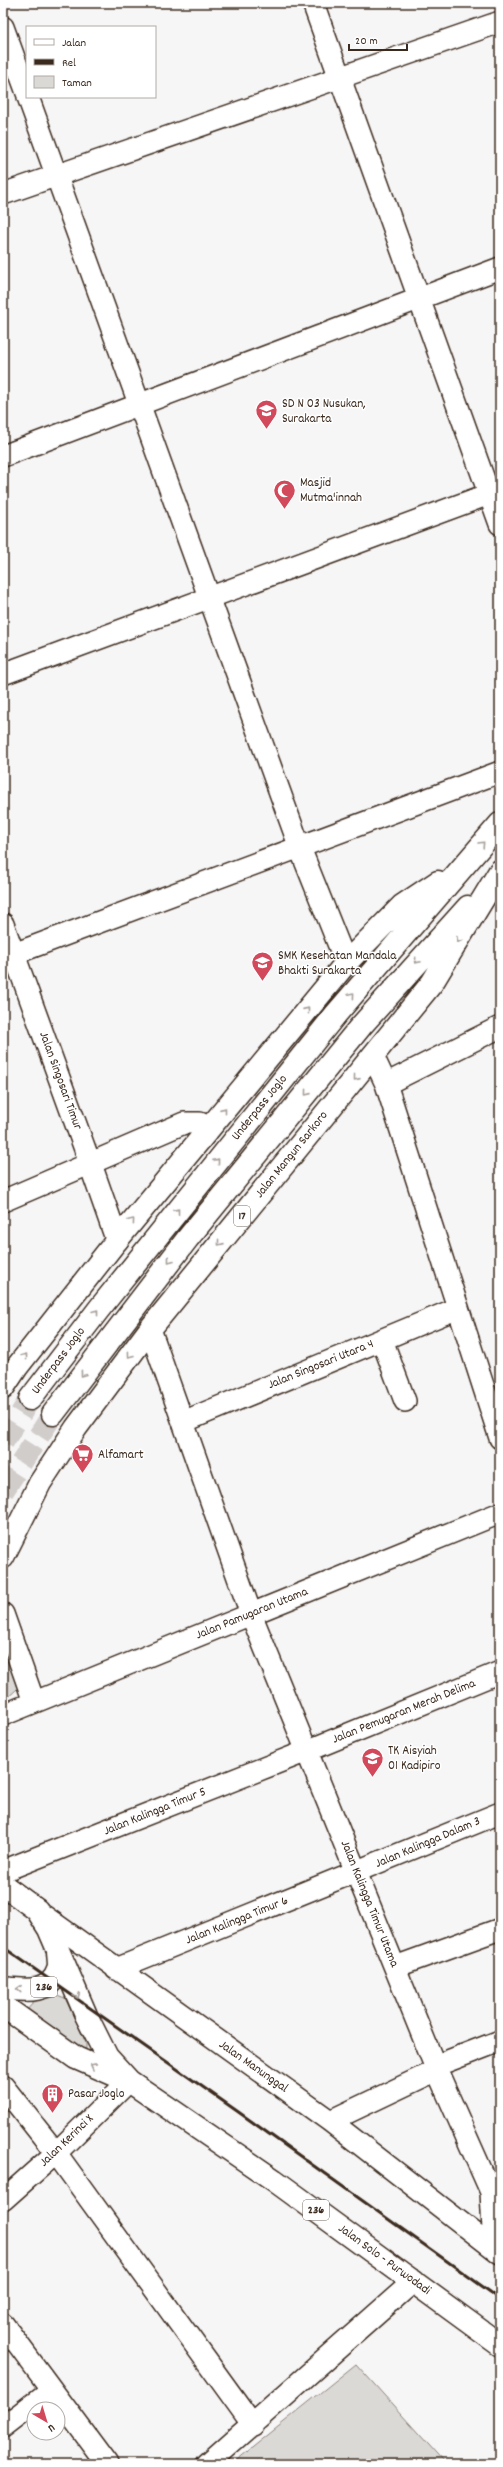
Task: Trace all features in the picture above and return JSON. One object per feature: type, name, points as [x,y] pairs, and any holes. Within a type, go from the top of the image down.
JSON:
[{"type":"main road","name":"Underpass Joglo","points":[[30,1399],[99,1309],[336,1014],[463,864],[500,824]]},
{"type":"main road","points":[[3,1388],[16,1367],[117,1240],[346,963],[402,906],[463,864]]},
{"type":"main road","name":"Underpass Joglo","points":[[53,1414],[183,1244],[361,1026],[424,954],[496,876]]},
{"type":"main road","name":"Jalan Mangun Sarkoro","points":[[3,1557],[40,1483],[76,1428],[150,1329],[432,983],[496,876]]},
{"type":"main road","name":"Jalan Singosari Timur","points":[[90,1163],[117,1240]]},
{"type":"main road","name":"Jalan Manunggal","points":[[3,1885],[37,1910]]},
{"type":"main road","name":"Jalan Solo - Purwodadi","points":[[37,1910],[49,1929],[86,2016],[107,2057],[129,2081],[274,2180],[500,2345]]},
{"type":"main road","name":"Jalan Solo - Purwodadi","points":[[3,1988],[36,1990],[47,1986],[58,1970],[58,1951]]},
{"type":"main road","name":"Jalan Solo - Purwodadi","points":[[3,2006],[76,2058],[104,2072],[129,2081]]},
{"type":"street","points":[[314,3],[419,298],[494,492],[500,524]]},
{"type":"street","points":[[3,194],[500,22]]},
{"type":"street","points":[[3,26],[26,90]]},
{"type":"street","points":[[28,98],[300,848],[346,963]]},
{"type":"street","points":[[3,456],[500,268]]},
{"type":"street","points":[[3,674],[494,492]]},
{"type":"street","points":[[8,956],[500,772]]},
{"type":"street","name":"Jalan Singosari Timur","points":[[3,924],[8,956],[90,1163]]},
{"type":"street","points":[[386,1084],[498,1028]]},
{"type":"street","points":[[373,1056],[386,1084],[500,1438]]},
{"type":"street","points":[[3,1201],[184,1123],[200,1123],[209,1128]]},
{"type":"street","name":"Jalan Singosari Utara 4","points":[[183,1422],[458,1308]]},
{"type":"street","name":"Jalan Kalingga Timur Utama","points":[[150,1329],[251,1614],[436,2068],[495,2190]]},
{"type":"street","points":[[382,1340],[405,1402]]},
{"type":"street","name":"Jalan Pamugaran Utama","points":[[3,1715],[500,1513]]},
{"type":"street","points":[[3,1614],[34,1702]]},
{"type":"street","name":"Jalan Pemugaran Merah Delima","points":[[307,1751],[500,1672]]},
{"type":"street","name":"Jalan Kalingga Timur 5","points":[[3,1871],[307,1751]]},
{"type":"street","name":"Jalan Kalingga Dalam 3","points":[[357,1873],[500,1813]]},
{"type":"street","name":"Jalan Kalingga Timur 6","points":[[116,1969],[357,1873]]},
{"type":"street","name":"Jalan Manunggal","points":[[37,1910],[116,1969],[330,2121],[497,2250]]},
{"type":"street","points":[[395,1967],[500,1928]]},
{"type":"street","points":[[330,2121],[436,2068],[500,2041]]},
{"type":"street","name":"Jalan Kerinci X","points":[[3,2200],[56,2153],[129,2081]]},
{"type":"street","points":[[3,2086],[56,2153],[253,2425]]},
{"type":"street","points":[[495,2190],[497,2250]]},
{"type":"street","points":[[207,2464],[253,2425],[414,2281]]},
{"type":"street","points":[[3,2324],[107,2464]]},
{"type":"street","points":[[3,2427],[51,2390]]},
{"type":"green space","points":[[3,1637],[18,1688],[3,1702]]},
{"type":"green space","points":[[57,1995],[65,1998],[86,2043],[86,2049],[80,2050],[27,2011],[32,2003]]},
{"type":"green space","points":[[356,2364],[446,2464],[232,2464]]},
{"type":"tunnel","points":[[3,1442],[30,1399]]},
{"type":"tunnel","points":[[3,1491],[53,1414]]},
{"type":"railway","points":[[3,1947],[237,2111],[500,2299]]},
{"type":"place","name":"SD N 03 Nusukan, Surakarta","points":[[267,430]]},
{"type":"place","name":"Masjid Mutma'innah","points":[[285,510]]},
{"type":"place","name":"SMK Kesehatan Mandala Bhakti Surakarta","points":[[263,982]]},
{"type":"place","name":"Alfamart","points":[[82,1474]]},
{"type":"place","name":"TK Aisyiah 01 Kadipiro","points":[[373,1778]]},
{"type":"place","name":"Pasar Joglo","points":[[53,2114]]}]
